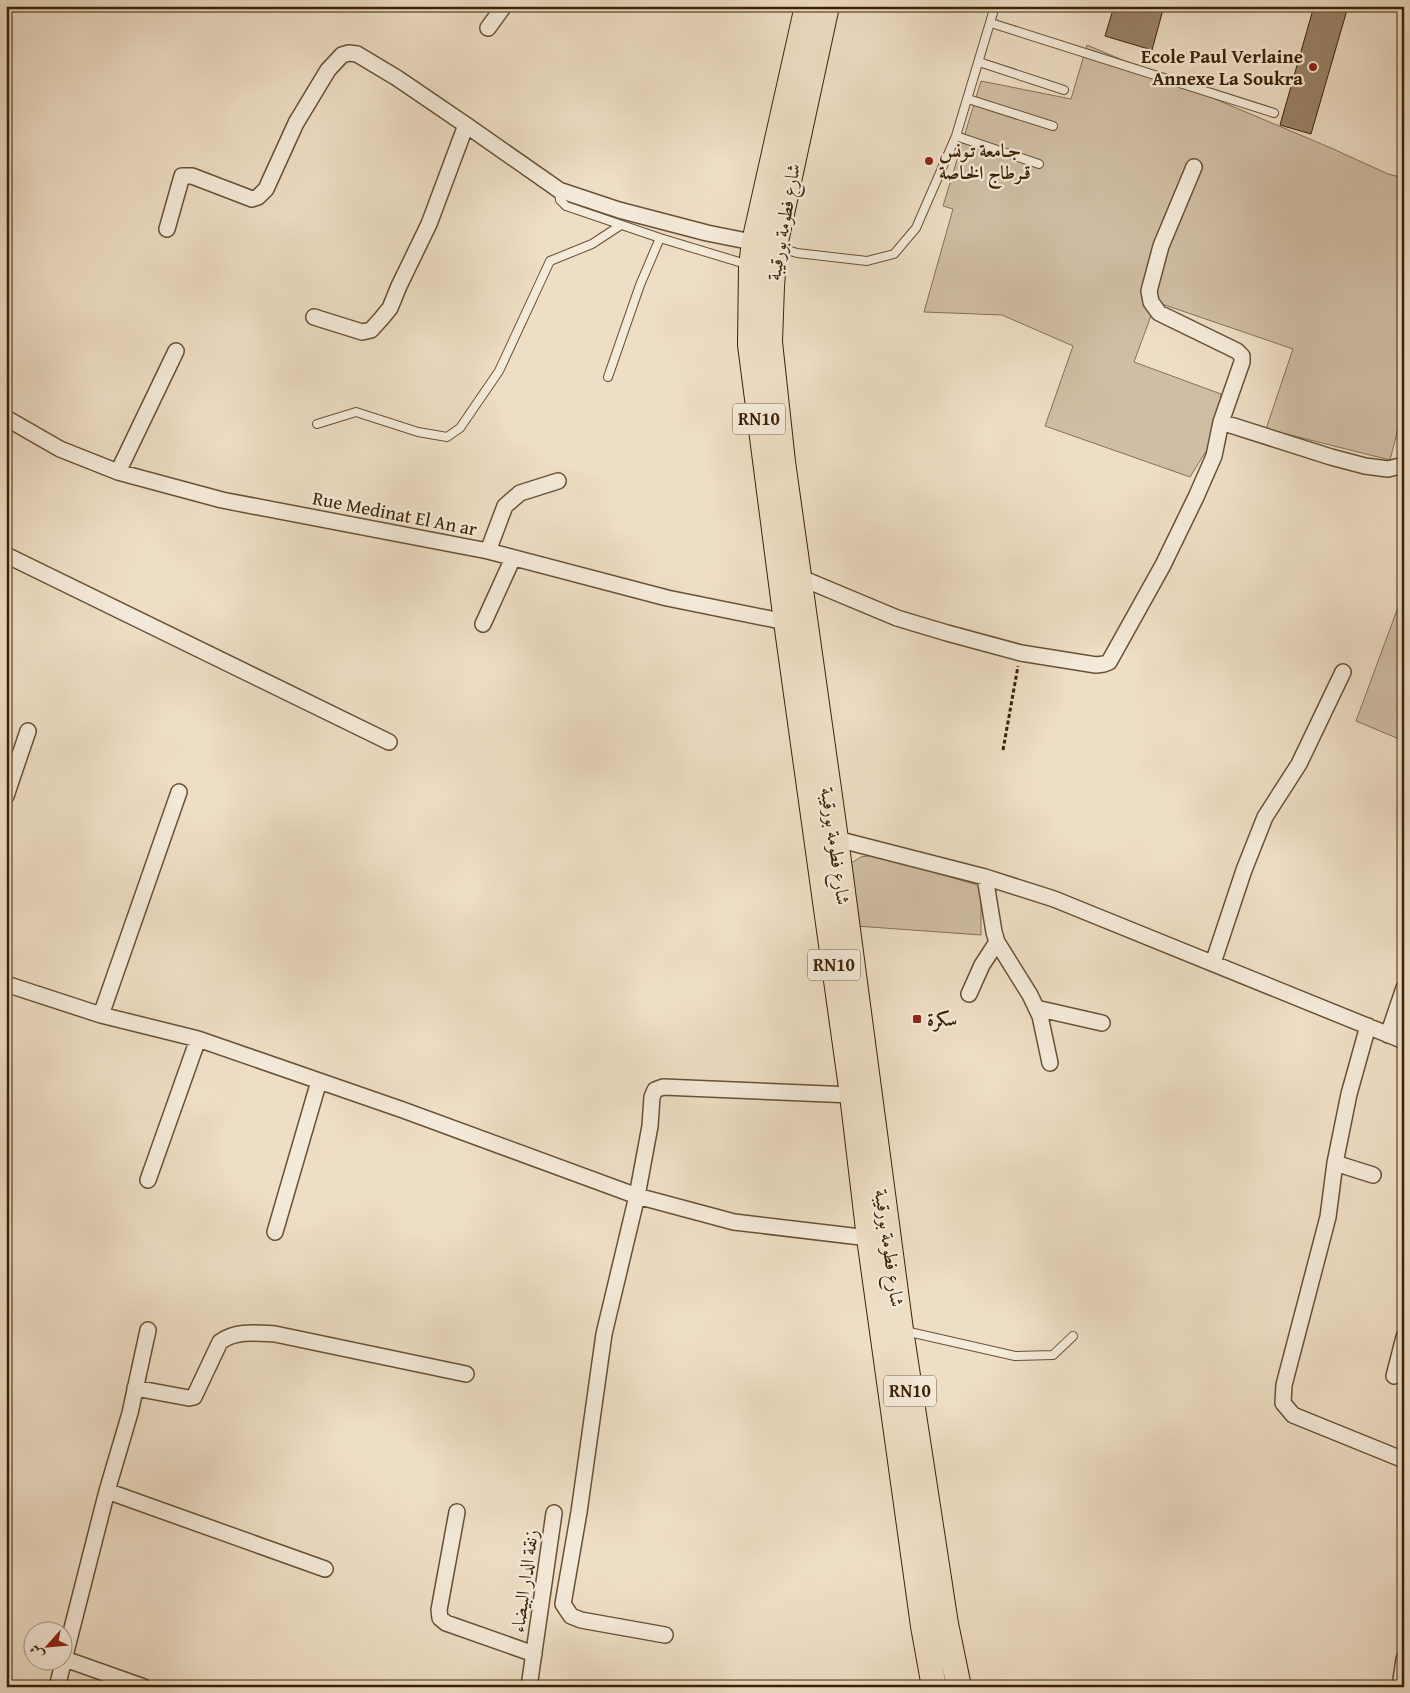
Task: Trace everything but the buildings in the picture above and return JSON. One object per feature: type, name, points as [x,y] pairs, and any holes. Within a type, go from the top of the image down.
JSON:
[{"type":"main road","name":"شارع فطومة بورقيبة","points":[[807,6],[764,244],[772,286],[770,342],[783,462],[799,577],[868,1238],[923,1626],[934,1687]]},
{"type":"main road","name":"شارع فطومة بورقيبة","points":[[827,6],[764,244],[750,266],[750,345],[786,622],[826,837],[946,1624],[960,1687]]},
{"type":"street","points":[[488,28],[504,6]]},
{"type":"street","points":[[167,229],[182,176],[192,176],[252,199],[258,197],[266,189],[296,123],[328,70],[342,55],[349,53],[357,54],[397,78],[559,190],[619,210],[707,233],[764,244]]},
{"type":"street","points":[[314,317],[362,332],[370,330],[390,308],[429,224],[466,125]]},
{"type":"street","points":[[799,577],[897,618],[1021,653],[1082,664],[1104,664],[1109,662],[1163,565],[1196,497],[1214,456],[1221,422],[1242,362],[1242,356],[1237,351],[1159,313],[1151,302],[1149,291],[1161,246],[1194,167]]},
{"type":"street","points":[[118,472],[176,351]]},
{"type":"street","name":"Rue Medinat El An ar","points":[[6,418],[60,449],[118,472],[222,500],[488,551],[668,598],[786,622]]},
{"type":"street","points":[[1221,422],[1365,466],[1388,470],[1404,465]]},
{"type":"street","points":[[488,551],[505,506],[520,493],[558,481]]},
{"type":"street","points":[[6,555],[389,742]]},
{"type":"street","points":[[483,624],[513,558]]},
{"type":"street","points":[[1213,963],[1244,870],[1265,817],[1299,764],[1343,672]]},
{"type":"street","points":[[6,796],[28,731]]},
{"type":"street","points":[[101,1015],[179,792]]},
{"type":"street","points":[[826,837],[985,877],[1054,899],[1404,1041]]},
{"type":"street","points":[[985,877],[997,942],[1036,1008],[1044,1029],[1050,1063]]},
{"type":"street","points":[[968,994],[982,965],[997,942]]},
{"type":"street","points":[[6,984],[101,1015],[198,1039],[637,1196],[734,1222],[868,1238]]},
{"type":"street","points":[[1388,1035],[1404,988]]},
{"type":"street","points":[[1036,1008],[1102,1023]]},
{"type":"street","points":[[1368,1026],[1349,1094],[1335,1163],[1328,1217],[1284,1385],[1283,1403],[1293,1415],[1404,1460]]},
{"type":"street","points":[[148,1180],[198,1039]]},
{"type":"street","points":[[276,1232],[319,1081]]},
{"type":"street","points":[[664,1634],[581,1620],[570,1616],[563,1604],[579,1512],[604,1334],[637,1196],[650,1126],[652,1096],[655,1090],[663,1087],[852,1095]]},
{"type":"street","points":[[1335,1163],[1373,1175]]},
{"type":"street","points":[[72,1631],[107,1491],[130,1413],[148,1330]]},
{"type":"street","points":[[135,1388],[189,1398],[194,1397],[220,1342],[226,1337],[248,1332],[275,1334],[466,1374]]},
{"type":"street","points":[[1394,1376],[1404,1336]]},
{"type":"street","points":[[107,1491],[325,1568]]},
{"type":"street","name":"زنقة الدار البيضاء","points":[[457,1512],[439,1610],[440,1618],[446,1623],[534,1654]]},
{"type":"street","name":"زنقة الدار البيضاء","points":[[529,1687],[554,1513]]},
{"type":"street","points":[[1400,1687],[1404,1659]]},
{"type":"street","points":[[72,1661],[144,1687]]},
{"type":"street","points":[[57,1687],[62,1670]]},
{"type":"lane","points":[[764,244],[797,253],[867,261],[894,254],[916,228],[956,136],[995,6]]},
{"type":"lane","points":[[991,23],[1274,113]]},
{"type":"lane","points":[[979,62],[1064,90]]},
{"type":"lane","points":[[968,98],[1053,126]]},
{"type":"lane","points":[[956,136],[1039,164]]},
{"type":"lane","points":[[559,190],[560,200],[566,206],[750,266]]},
{"type":"lane","points":[[318,424],[356,412],[418,432],[447,437],[460,428],[499,371],[550,261],[592,244],[621,225]]},
{"type":"lane","points":[[608,377],[640,285],[660,238]]},
{"type":"lane","points":[[901,1330],[1015,1356],[1053,1354],[1073,1336]]},
{"type":"path","points":[[1003,750],[1021,653]]},
{"type":"shaded area","points":[[1087,45],[1388,174],[1404,178],[1404,406],[1390,460],[1266,429],[1293,349],[1156,302],[1134,362],[1221,394],[1218,432],[1190,477],[1045,426],[1073,346],[1002,315],[924,312],[953,209],[943,206],[981,81],[1071,99]]},
{"type":"shaded area","points":[[1404,591],[1404,741],[1356,721]]},
{"type":"shaded area","points":[[874,855],[981,886],[981,935],[856,926],[848,865],[861,857]]},
{"type":"place","name":"Ecole Paul Verlaine Annexe La Soukra","points":[[1313,67]]},
{"type":"place","name":"جـامعة تـونس قـرطاج الخـاصة","points":[[929,161]]},
{"type":"place","name":"سكرة","points":[[917,1019]]}]
